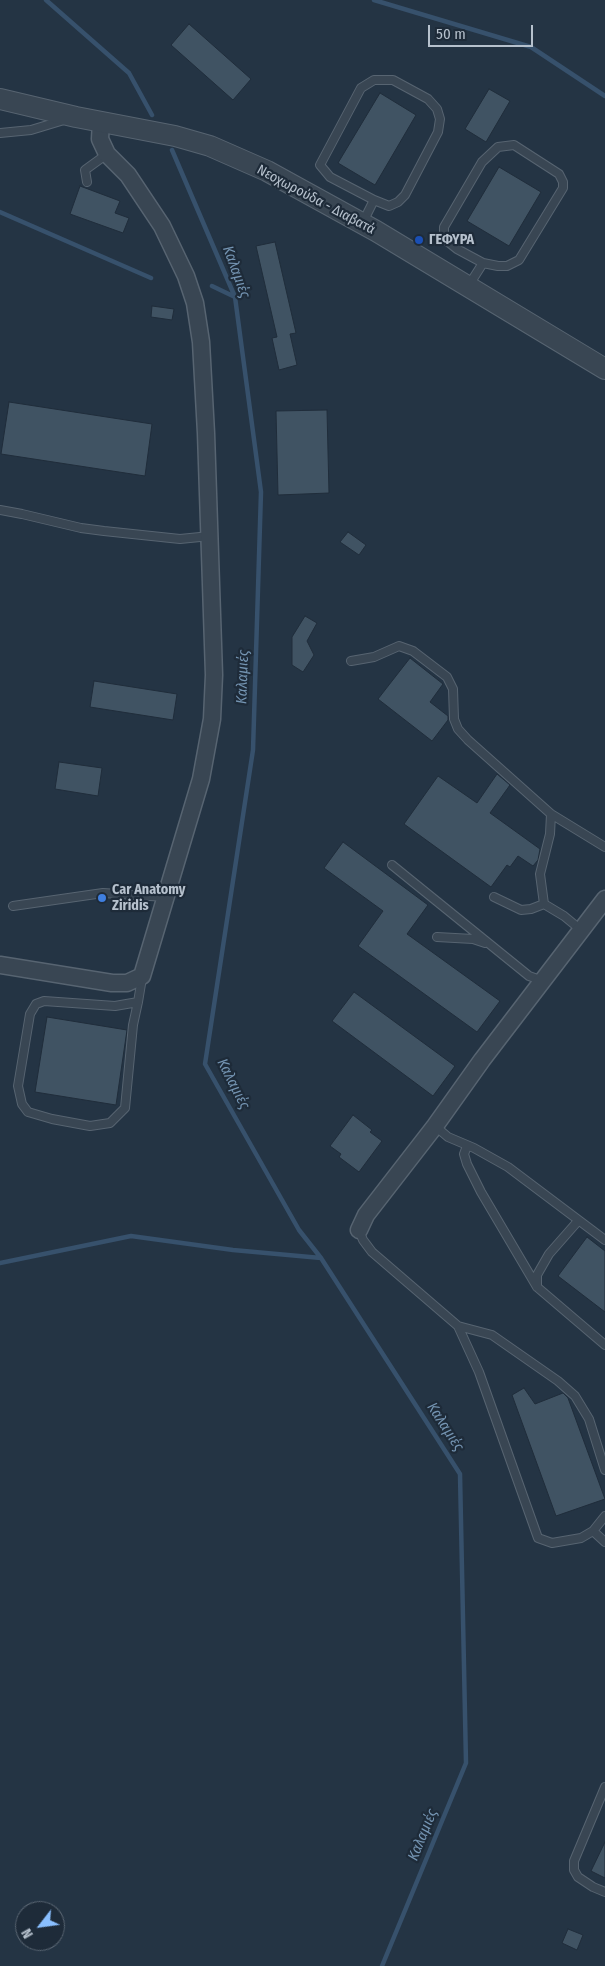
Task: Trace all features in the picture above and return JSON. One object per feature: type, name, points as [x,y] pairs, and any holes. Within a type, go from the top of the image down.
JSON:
[{"type":"street","name":"Νεοχωρούδα - Διαβατά","points":[[0,99],[76,117],[175,136],[210,146],[267,172],[362,224],[605,369]]},
{"type":"street","points":[[0,965],[112,982],[127,983],[142,976],[201,779],[212,719],[214,676],[210,536],[202,352],[195,303],[186,276],[162,226],[128,176],[107,154],[100,140],[101,121]]},
{"type":"street","points":[[359,1230],[366,1215],[605,899]]},
{"type":"lane","points":[[374,80],[393,80],[428,99],[437,109],[440,119],[438,132],[405,195],[398,202],[390,206],[374,200],[330,176],[320,165],[361,88],[374,80]]},
{"type":"lane","points":[[0,133],[31,130],[76,117]]},
{"type":"lane","points":[[514,145],[559,174],[563,182],[563,188],[519,260],[507,266],[483,263],[457,250],[447,241],[444,227],[482,162],[498,148],[514,145]]},
{"type":"lane","points":[[87,182],[85,170],[107,154]]},
{"type":"lane","points":[[362,224],[374,200]]},
{"type":"lane","points":[[468,287],[483,263]]},
{"type":"lane","points":[[0,510],[81,528],[104,531],[180,539],[210,536]]},
{"type":"lane","points":[[351,661],[374,657],[398,646],[413,651],[447,677],[453,689],[454,719],[458,728],[551,814],[605,847]]},
{"type":"lane","points":[[544,904],[540,874],[550,834],[551,814]]},
{"type":"lane","points":[[392,865],[529,976],[543,981]]},
{"type":"lane","points":[[13,906],[104,893],[166,897]]},
{"type":"lane","points":[[494,897],[521,910],[531,909],[544,904]]},
{"type":"lane","points":[[544,904],[564,916],[581,930]]},
{"type":"lane","points":[[437,937],[473,939],[492,946]]},
{"type":"lane","points":[[138,1002],[115,1006],[44,1000],[36,1004],[30,1014],[18,1086],[22,1104],[28,1112],[52,1119],[90,1126],[110,1122],[125,1108],[133,1025],[138,1002],[142,976]]},
{"type":"lane","points":[[435,1126],[448,1136],[508,1167],[605,1240]]},
{"type":"lane","points":[[467,1146],[464,1154],[467,1164],[481,1192],[537,1287],[605,1345]]},
{"type":"lane","points":[[537,1287],[538,1275],[549,1254],[578,1220]]},
{"type":"lane","points":[[359,1230],[363,1240],[372,1252],[458,1326],[480,1372],[538,1538],[552,1543],[581,1538],[593,1531],[605,1516]]},
{"type":"lane","points":[[458,1326],[492,1336],[558,1381],[575,1396],[589,1419],[605,1470]]},
{"type":"lane","points":[[593,1531],[605,1542]]},
{"type":"lane","points":[[605,1787],[574,1861],[574,1870],[578,1877],[593,1888],[605,1892]]},
{"type":"building","points":[[189,24],[251,79],[233,100],[171,45]]},
{"type":"building","points":[[489,89],[510,101],[486,142],[465,129]]},
{"type":"building","points":[[380,93],[416,115],[375,185],[338,163]]},
{"type":"building","points":[[499,167],[541,192],[509,246],[467,221]]},
{"type":"building","points":[[80,186],[120,201],[115,213],[129,218],[123,233],[70,214]]},
{"type":"building","points":[[275,242],[296,333],[290,334],[297,365],[279,370],[272,338],[277,337],[256,246]]},
{"type":"building","points":[[152,306],[174,309],[172,320],[151,317]]},
{"type":"building","points":[[9,402],[152,424],[145,476],[1,454]]},
{"type":"building","points":[[327,410],[329,493],[278,495],[276,411]]},
{"type":"building","points":[[348,532],[366,545],[359,555],[340,542]]},
{"type":"building","points":[[305,616],[317,623],[307,641],[314,655],[303,672],[292,665],[292,637]]},
{"type":"building","points":[[410,658],[443,684],[430,702],[448,716],[448,720],[432,741],[378,699]]},
{"type":"building","points":[[94,681],[177,694],[173,720],[90,707]]},
{"type":"building","points":[[59,762],[102,768],[98,796],[55,789]]},
{"type":"building","points":[[497,774],[510,785],[490,813],[540,849],[538,860],[533,866],[518,856],[510,867],[507,865],[491,887],[404,824],[438,776],[477,803]]},
{"type":"building","points":[[343,842],[428,905],[407,934],[500,1001],[477,1032],[358,946],[383,911],[324,868]]},
{"type":"building","points":[[354,992],[455,1066],[433,1096],[332,1021]]},
{"type":"building","points":[[47,1017],[127,1030],[116,1105],[35,1092]]},
{"type":"building","points":[[353,1115],[372,1130],[370,1132],[382,1141],[359,1172],[339,1157],[341,1154],[330,1146]]},
{"type":"building","points":[[587,1237],[605,1251],[605,1312],[558,1276]]},
{"type":"building","points":[[524,1388],[535,1404],[563,1393],[568,1398],[605,1499],[556,1516],[512,1395]]},
{"type":"building","points":[[605,1842],[605,1878],[591,1871]]},
{"type":"building","points":[[568,1929],[583,1935],[577,1950],[562,1943]]},
{"type":"waterway","name":"Καλαμιές","points":[[46,0],[129,73],[152,115]]},
{"type":"waterway","points":[[374,0],[531,47],[605,96]]},
{"type":"waterway","name":"Καλαμιές","points":[[172,150],[235,297],[261,492],[253,750],[205,1064],[299,1230],[321,1258],[460,1474],[466,1763],[382,1966]]},
{"type":"waterway","points":[[0,212],[151,278]]},
{"type":"waterway","points":[[212,286],[235,297]]},
{"type":"waterway","points":[[0,1263],[131,1236],[233,1250],[321,1258]]},
{"type":"place","name":"ΓΕΦΥΡΑ","points":[[419,240]]},
{"type":"place","name":"Car Anatomy Ziridis","points":[[102,898]]}]
